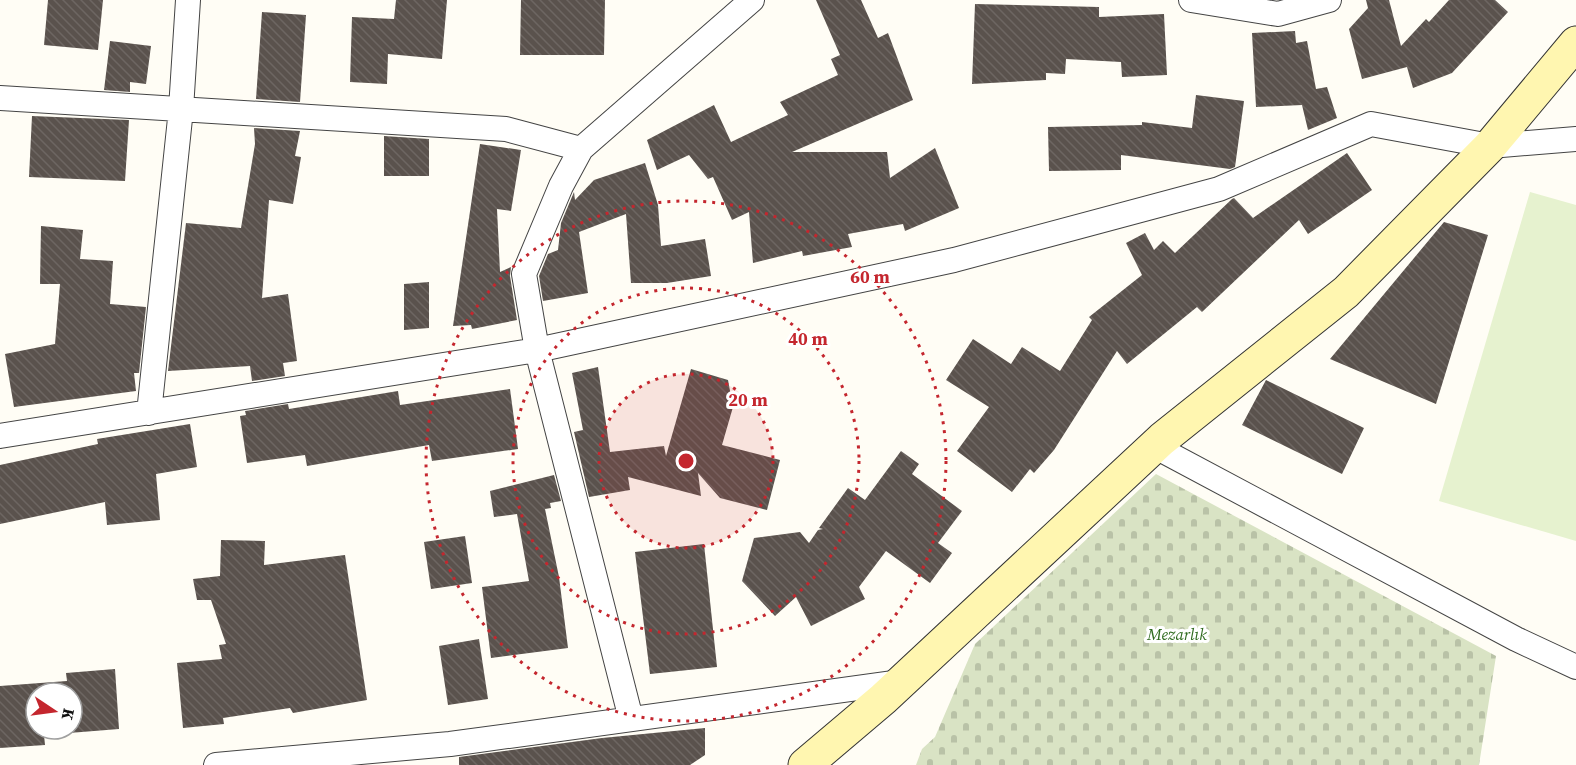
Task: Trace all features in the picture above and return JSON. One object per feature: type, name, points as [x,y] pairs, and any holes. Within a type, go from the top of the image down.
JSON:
[{"type":"street","points":[[149,413],[181,109],[188,0]]},
{"type":"street","points":[[631,719],[537,350],[524,274],[561,186],[581,149],[752,0]]},
{"type":"street","points":[[1191,0],[1278,14],[1329,0]]},
{"type":"street","points":[[805,765],[901,682],[1154,446],[1346,292],[1490,146],[1576,43]]},
{"type":"street","points":[[0,98],[506,129],[581,149]]},
{"type":"street","points":[[0,436],[537,350],[954,260],[1208,192],[1371,124],[1490,146],[1576,139]]},
{"type":"street","points":[[1154,446],[1516,639],[1576,667]]},
{"type":"street","points":[[216,765],[450,744],[901,682]]},
{"type":"green space","points":[[1530,192],[1576,205],[1576,541],[1439,501]]},
{"type":"green space","name":"Mezarlık","points":[[1156,474],[1496,656],[1479,765],[916,765],[922,749],[935,737],[975,644]]},
{"type":"building","points":[[48,0],[103,0],[98,50],[44,45]]},
{"type":"building","points":[[396,0],[447,0],[442,59],[388,54],[387,84],[350,82],[352,17],[394,19]]},
{"type":"building","points":[[521,0],[605,0],[604,55],[520,55]]},
{"type":"building","points":[[816,0],[861,0],[878,38],[888,33],[913,100],[792,152],[887,152],[890,178],[935,148],[959,208],[905,231],[903,224],[848,234],[852,247],[803,256],[802,251],[753,263],[749,212],[732,220],[713,177],[708,179],[689,155],[657,170],[647,140],[714,105],[731,142],[788,115],[780,102],[838,75],[831,59],[840,55]]},
{"type":"building","points":[[1366,0],[1389,0],[1401,46],[1426,19],[1429,22],[1449,0],[1495,0],[1508,12],[1452,73],[1413,88],[1407,67],[1362,79],[1349,29],[1368,8]]},
{"type":"building","points":[[975,4],[1099,7],[1099,17],[1164,14],[1167,75],[1122,77],[1121,62],[1066,59],[1065,74],[1046,73],[1046,80],[972,84]]},
{"type":"building","points":[[262,12],[306,15],[300,102],[256,99]]},
{"type":"building","points":[[1295,31],[1296,43],[1307,41],[1316,89],[1327,87],[1337,118],[1308,130],[1302,105],[1256,107],[1252,33]]},
{"type":"building","points":[[110,41],[151,46],[146,84],[130,82],[130,92],[104,90]]},
{"type":"building","points":[[1196,95],[1244,101],[1235,167],[1230,169],[1121,155],[1121,170],[1049,171],[1048,127],[1142,125],[1142,122],[1192,128]]},
{"type":"building","points":[[32,116],[129,120],[125,181],[29,177]]},
{"type":"building","points":[[254,128],[300,131],[295,156],[301,157],[293,204],[269,200],[262,298],[288,294],[297,361],[283,363],[285,376],[252,381],[250,366],[168,371],[186,223],[241,228],[255,144]]},
{"type":"building","points":[[384,136],[429,139],[429,176],[384,176]]},
{"type":"building","points":[[480,144],[521,150],[511,211],[497,209],[500,272],[511,267],[510,276],[517,320],[472,329],[471,325],[453,326]]},
{"type":"building","points":[[1347,153],[1372,190],[1308,234],[1299,220],[1202,312],[1197,307],[1127,364],[1117,351],[1054,450],[1034,473],[1030,469],[1012,492],[957,451],[989,407],[946,380],[973,339],[1011,364],[1022,347],[1060,371],[1092,320],[1089,317],[1142,275],[1126,243],[1145,233],[1154,250],[1163,241],[1175,253],[1232,199],[1234,198],[1253,218]]},
{"type":"building","points":[[645,163],[658,205],[661,246],[705,239],[711,276],[667,283],[631,283],[626,214],[579,232],[588,293],[543,301],[539,276],[548,254],[558,250],[561,223],[574,192],[575,200],[594,180]]},
{"type":"building","points":[[1444,222],[1488,235],[1436,404],[1330,359]]},
{"type":"building","points":[[41,226],[83,230],[80,259],[113,261],[110,304],[146,307],[139,373],[134,373],[136,391],[14,407],[5,354],[55,344],[60,284],[40,284]]},
{"type":"building","points":[[429,282],[429,328],[404,330],[404,284]]},
{"type":"building","points":[[598,367],[610,452],[664,446],[666,456],[691,369],[728,380],[733,407],[722,445],[780,460],[767,510],[720,498],[698,473],[701,496],[628,477],[630,490],[589,497],[574,432],[583,430],[572,373]]},
{"type":"building","points":[[1266,380],[1364,428],[1342,474],[1242,425]]},
{"type":"building","points":[[510,389],[518,449],[432,461],[429,445],[307,466],[305,455],[247,463],[240,416],[246,415],[245,411],[288,404],[289,409],[398,391],[400,405]]},
{"type":"building","points":[[190,424],[197,467],[156,474],[160,520],[107,525],[105,502],[0,524],[0,465],[98,444],[97,439]]},
{"type":"building","points":[[901,451],[919,464],[912,474],[962,511],[938,543],[952,553],[930,583],[886,551],[859,587],[865,599],[811,626],[796,597],[775,616],[742,581],[754,538],[800,532],[809,543],[818,530],[823,529],[819,528],[848,488],[865,500]]},
{"type":"building","points":[[554,475],[561,501],[550,503],[551,508],[545,509],[559,577],[568,648],[491,658],[482,587],[529,581],[517,514],[494,517],[490,491]]},
{"type":"building","points":[[465,536],[472,583],[431,589],[424,542]]},
{"type":"building","points":[[221,540],[265,541],[264,565],[345,555],[367,700],[293,713],[290,708],[223,718],[224,724],[183,728],[177,663],[222,659],[219,645],[226,644],[211,600],[197,600],[193,579],[220,576]]},
{"type":"building","points":[[704,544],[717,667],[650,674],[635,552]]},
{"type":"building","points":[[479,639],[488,699],[448,705],[439,646]]},
{"type":"building","points":[[115,669],[119,729],[84,732],[84,681],[67,681],[66,673]]},
{"type":"building","points":[[24,684],[24,741],[45,741],[45,745],[0,748],[0,686]]},
{"type":"building","points":[[705,728],[705,755],[690,765],[459,765],[459,757],[602,738]]}]
